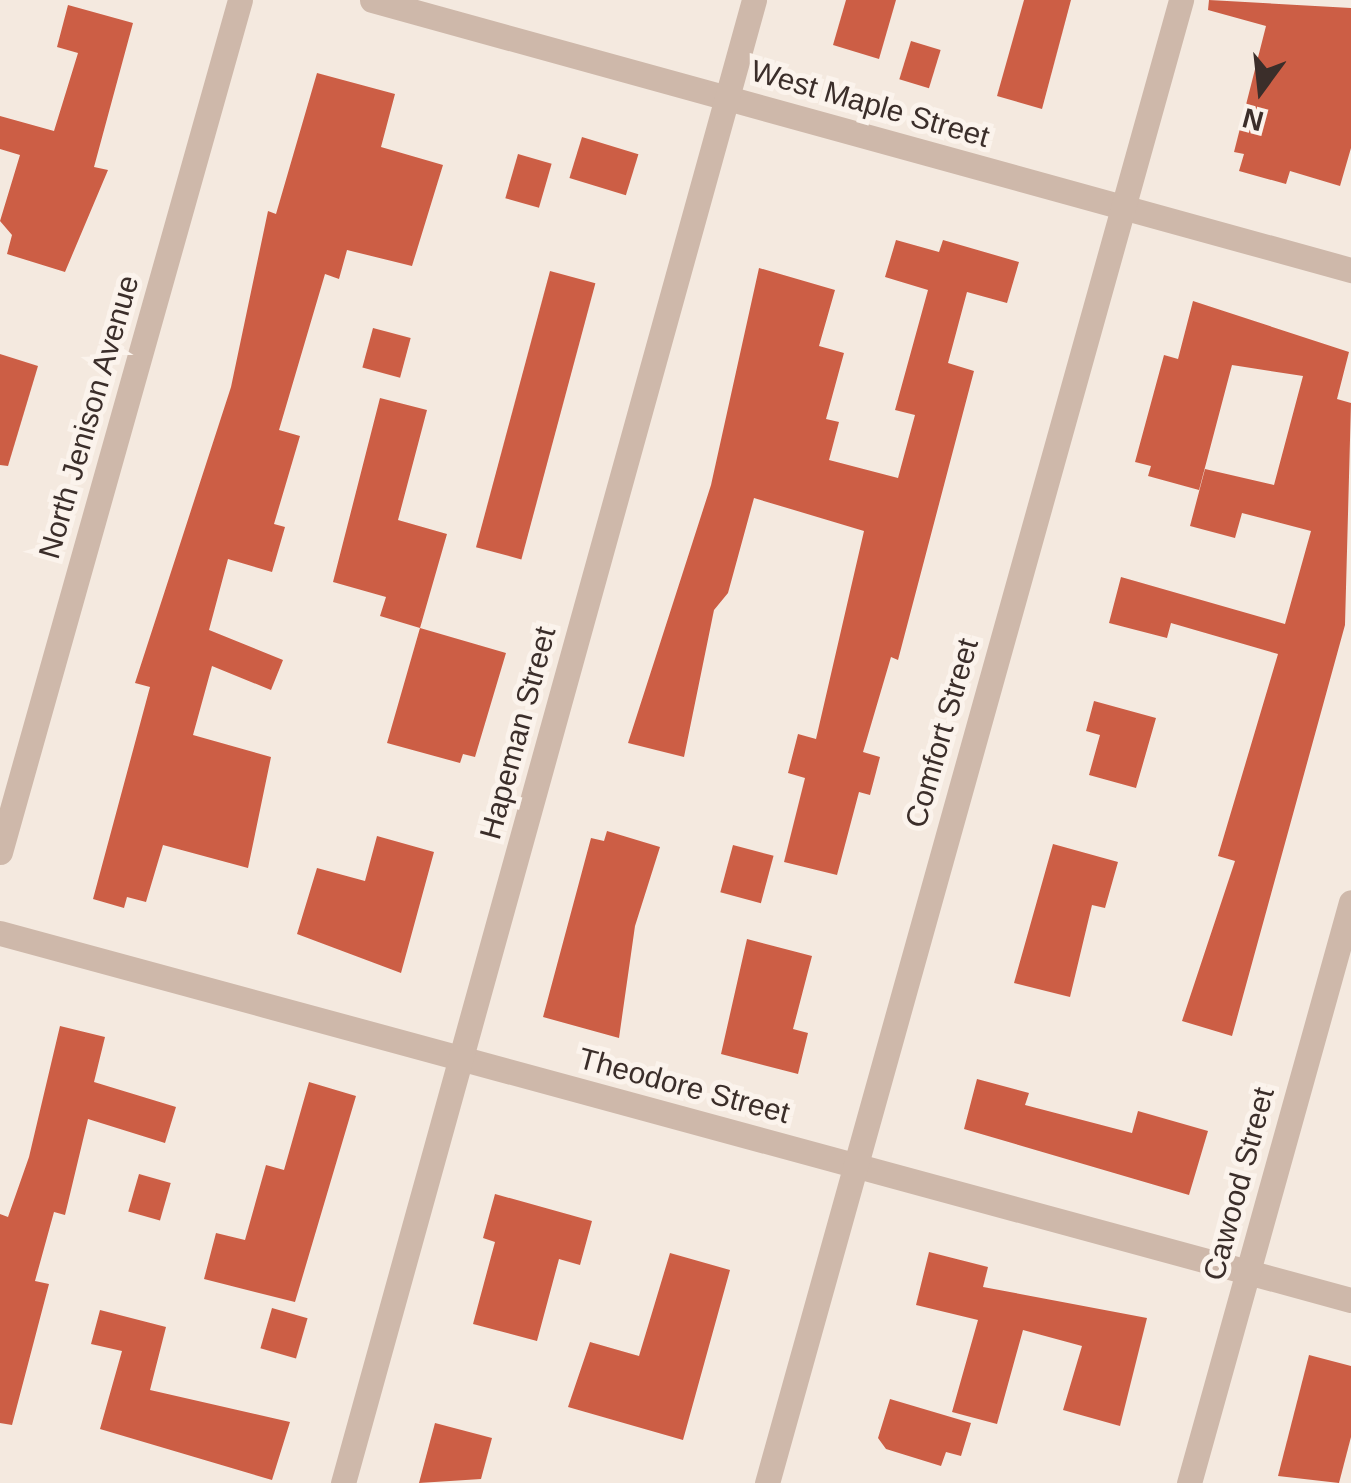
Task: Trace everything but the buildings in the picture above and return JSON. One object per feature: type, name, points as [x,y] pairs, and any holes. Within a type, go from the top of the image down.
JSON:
[{"type":"street","name":"North Jenison Avenue","points":[[0,852],[240,0]]},
{"type":"street","name":"West Maple Street","points":[[372,0],[1351,270]]},
{"type":"street","name":"Hapeman Street","points":[[343,1483],[754,0]]},
{"type":"street","name":"Comfort Street","points":[[767,1483],[1181,0]]},
{"type":"street","name":"Cawood Street","points":[[1190,1483],[1351,902]]},
{"type":"street","name":"Theodore Street","points":[[0,933],[1351,1300]]}]
